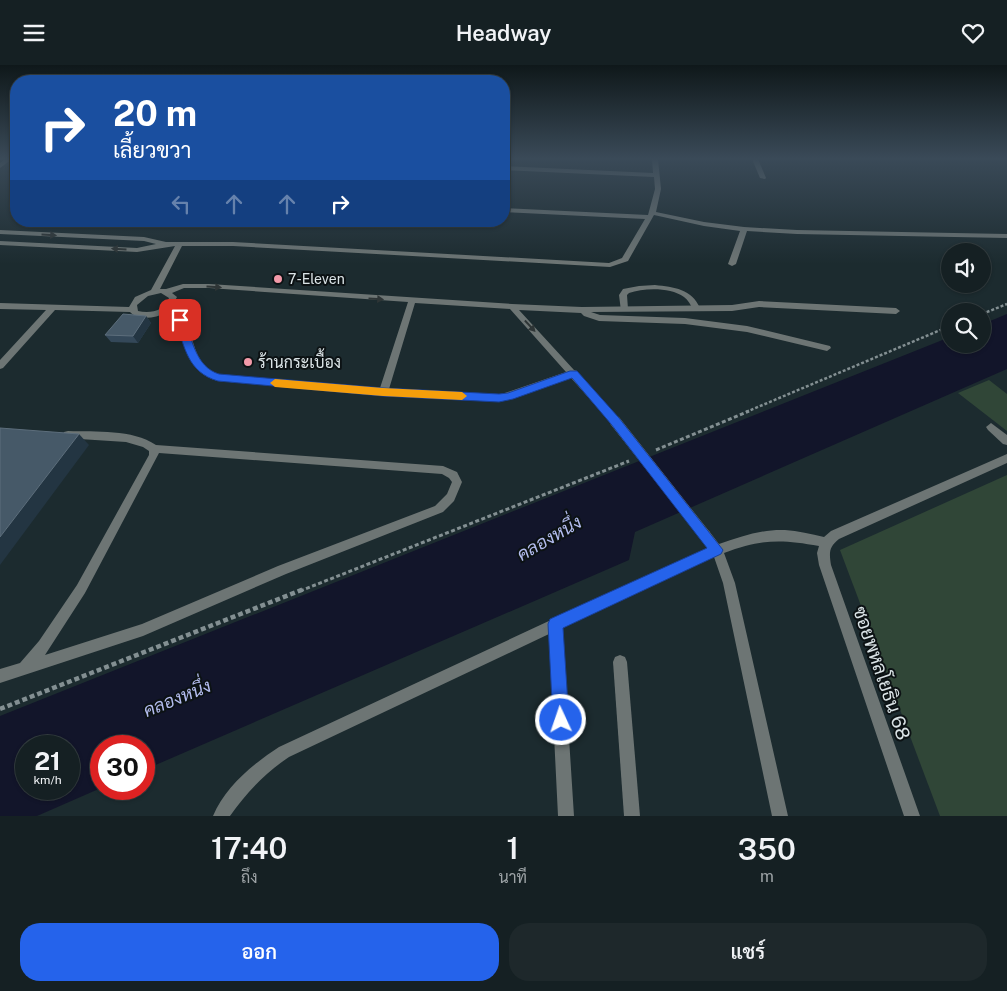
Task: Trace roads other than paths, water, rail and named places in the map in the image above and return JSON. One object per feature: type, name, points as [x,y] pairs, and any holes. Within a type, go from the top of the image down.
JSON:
[{"type":"street","points":[[0,243],[137,250],[180,243],[243,245],[610,265],[625,259],[651,215],[657,194]]},
{"type":"street","points":[[510,210],[651,215],[744,229],[797,232],[1007,236]]},
{"type":"street","points":[[732,264],[744,229]]},
{"type":"street","points":[[0,232],[144,239],[167,244]]},
{"type":"street","points":[[154,292],[180,243]]},
{"type":"street","points":[[132,309],[134,302],[154,292],[166,292],[190,285],[412,301],[582,310],[774,305],[896,311]]},
{"type":"street","points":[[624,309],[623,295],[626,291],[659,288],[682,292],[688,296],[696,308]]},
{"type":"street","points":[[0,306],[132,309],[138,314],[148,315],[166,309],[173,297],[166,292]]},
{"type":"street","points":[[383,392],[412,301]]},
{"type":"street","points":[[512,307],[574,373],[615,421],[717,550],[729,583],[780,816]]},
{"type":"street","points":[[0,366],[54,308]]},
{"type":"street","points":[[166,309],[180,320],[193,359],[208,374],[235,379],[383,392],[499,398],[509,397],[574,373]]},
{"type":"street","points":[[582,310],[586,314],[599,318],[685,321],[747,329],[827,348]]},
{"type":"street","points":[[991,427],[1007,441]]},
{"type":"street","points":[[0,676],[143,630],[282,570],[439,509],[448,503],[454,493],[457,482],[453,475],[443,470],[154,449],[144,442],[138,441],[59,434]]},
{"type":"street","points":[[23,669],[44,646],[81,589],[154,455],[154,449]]},
{"type":"street","points":[[221,816],[238,791],[259,768],[284,751],[717,550],[751,540],[780,535],[826,542],[835,535],[1007,458]]},
{"type":"street","name":"ซอยพหลโยธิน 68","points":[[826,542],[823,553],[825,565],[912,816]]},
{"type":"street","points":[[555,624],[566,816]]},
{"type":"street","points":[[620,662],[632,816]]},
{"type":"water","name":"คลองหนึ่ง","points":[[1007,314],[1007,369],[635,532],[629,560],[155,765],[155,735],[90,735],[90,793],[80,797],[80,735],[15,735],[15,800],[74,800],[37,816],[0,816],[0,716],[941,341],[941,353],[991,353],[991,321]]},
{"type":"place","name":"7-Eleven","points":[[278,279]]},
{"type":"place","name":"ร้านกระเบื้อง","points":[[248,362]]}]
